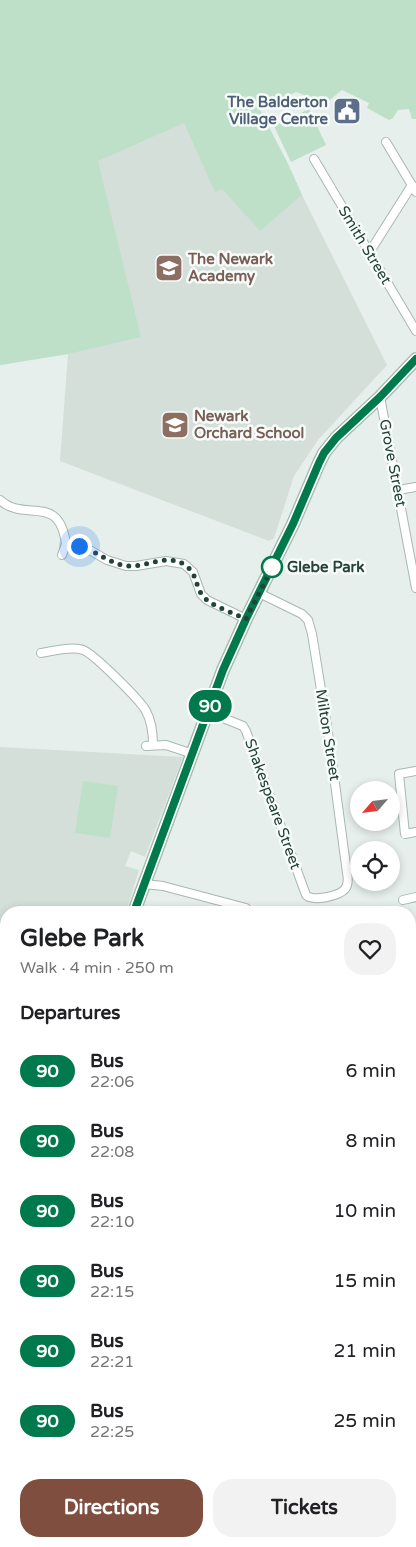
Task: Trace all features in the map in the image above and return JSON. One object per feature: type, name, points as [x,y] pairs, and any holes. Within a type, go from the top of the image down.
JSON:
[{"type":"main road","points":[[136,906],[223,670],[280,552],[324,453],[336,438],[380,397],[416,359]]},
{"type":"street","points":[[369,253],[414,188],[386,142]]},
{"type":"street","name":"Smith Street","points":[[314,159],[416,331]]},
{"type":"street","name":"Grove Street","points":[[380,397],[416,588]]},
{"type":"street","points":[[398,490],[416,486]]},
{"type":"street","points":[[0,500],[10,507],[38,510],[52,515],[64,530],[66,544],[62,555]]},
{"type":"street","points":[[66,544],[86,548],[107,560],[126,566],[166,560],[184,564],[193,572],[199,590],[207,600],[246,619]]},
{"type":"street","name":"Milton Street","points":[[259,593],[302,614],[308,620],[312,634],[329,739],[348,882],[342,891],[329,896]]},
{"type":"street","points":[[41,653],[82,649],[92,656],[145,709],[152,727],[149,745],[172,747],[193,754]]},
{"type":"street","name":"Shakespeare Street","points":[[208,712],[243,726],[257,758],[304,890],[310,898],[316,899],[329,896]]},
{"type":"street","points":[[398,765],[405,834],[416,832]]},
{"type":"street","points":[[399,774],[416,771]]},
{"type":"street","points":[[144,884],[163,886],[238,906]]},
{"type":"street","points":[[403,900],[416,897]]},
{"type":"shaded area","name":"The Newark Academy","points":[[0,0],[260,110],[288,164],[387,365],[318,440],[294,476],[274,538],[269,541],[60,461],[68,354],[0,365]]},
{"type":"shaded area","points":[[0,747],[183,757],[145,857],[131,851],[125,866],[139,870],[128,906],[0,906]]},
{"type":"green space","points":[[0,0],[416,0],[416,119],[412,119],[409,109],[398,110],[393,118],[389,120],[367,108],[369,103],[342,90],[326,103],[296,92],[260,110],[302,195],[260,231],[222,189],[215,192],[184,123],[98,161],[141,337],[68,354],[0,365]]},
{"type":"green space","points":[[309,109],[326,145],[291,162],[274,126]]},
{"type":"green space","points":[[83,781],[118,786],[110,838],[75,833]]},
{"type":"bus line","name":"90","points":[[136,906],[223,670],[238,635],[280,552],[324,453],[336,438],[380,397],[416,359]]},
{"type":"place","name":"The Balderton Village Centre","points":[[347,111]]},
{"type":"place","name":"The Newark Academy","points":[[169,268]]},
{"type":"place","name":"Newark Orchard School","points":[[175,425]]},
{"type":"place","name":"Glebe Park","points":[[272,567]]},
{"type":"route","points":[[79,546],[107,560],[126,566],[166,560],[180,562],[193,572],[199,590],[207,600],[246,619],[272,567]]}]
